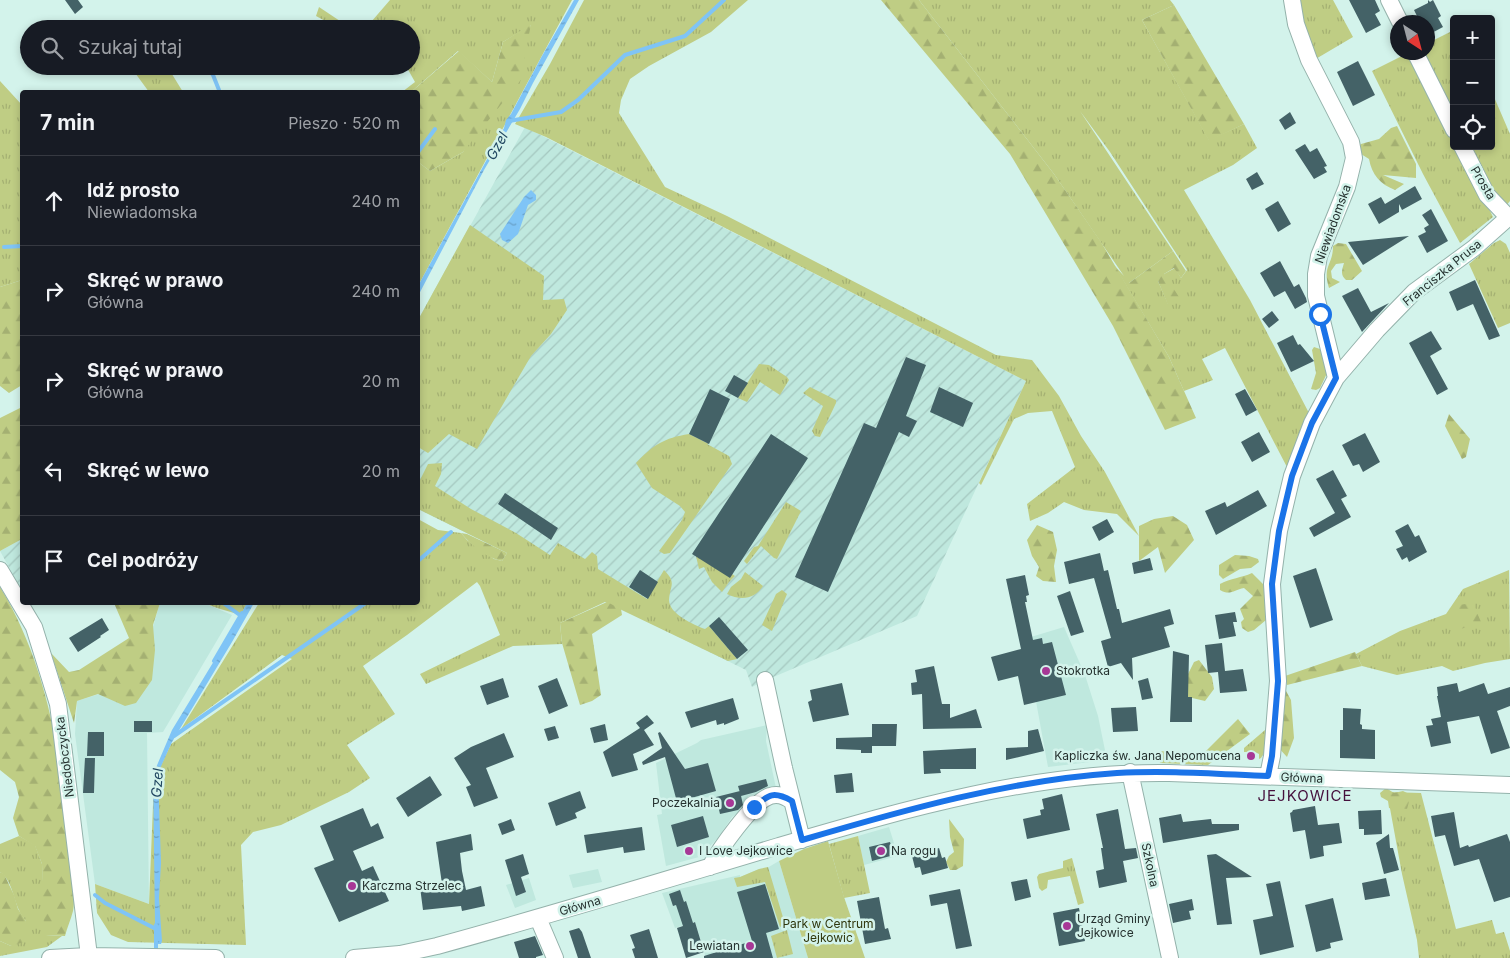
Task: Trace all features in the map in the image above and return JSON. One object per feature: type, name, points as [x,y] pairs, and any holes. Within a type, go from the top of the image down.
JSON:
[{"type":"street","name":"Niewiadomska","points":[[1292,0],[1296,24],[1310,60],[1351,142],[1354,158],[1347,187],[1319,256],[1316,274],[1316,296],[1336,378]]},
{"type":"street","points":[[1389,0],[1396,15]]},
{"type":"street","points":[[1419,60],[1450,122]]},
{"type":"street","name":"Prosta","points":[[1464,150],[1487,195],[1509,217]]},
{"type":"street","name":"Franciszka Prusa","points":[[1336,378],[1377,330],[1414,292],[1474,248],[1509,217]]},
{"type":"street","points":[[1268,776],[1272,756],[1278,681],[1272,584],[1279,531],[1292,476],[1312,423],[1336,378]]},
{"type":"street","name":"Niedobczycka","points":[[0,570],[20,604]]},
{"type":"street","name":"Niedobczycka","points":[[21,605],[34,627],[58,704],[89,956]]},
{"type":"street","points":[[765,680],[802,840]]},
{"type":"street","name":"Główna","points":[[354,958],[418,954],[888,815],[974,795],[1061,779],[1130,772],[1510,785]]},
{"type":"street","name":"Szkolna","points":[[1130,772],[1170,958]]},
{"type":"street","points":[[710,867],[721,849],[754,807],[772,795],[782,795],[792,801]]},
{"type":"street","points":[[538,918],[555,958]]},
{"type":"street","points":[[50,958],[89,956],[216,958]]},
{"type":"shaded area","points":[[525,127],[1026,381],[917,616],[752,687],[746,670],[420,510],[420,316]]},
{"type":"shaded area","points":[[20,540],[20,587],[0,551]]},
{"type":"shaded area","points":[[159,605],[209,605],[232,615],[163,732],[147,733],[149,904],[95,884],[75,734],[77,701],[124,686],[130,704]]},
{"type":"shaded area","points":[[1064,627],[1085,675],[1098,716],[1107,760],[1048,767],[1033,685],[1021,640]]},
{"type":"shaded area","points":[[767,725],[766,741],[776,788],[748,796],[744,808],[732,817],[718,838],[699,857],[666,866],[657,815],[662,814],[656,763],[701,740]]},
{"type":"shaded area","points":[[889,827],[898,856],[864,865],[858,836]]},
{"type":"shaded area","points":[[779,861],[808,958],[706,958],[695,922],[675,928],[662,893],[740,875],[740,877],[759,869],[767,868]]},
{"type":"shaded area","points":[[598,869],[602,882],[573,888],[569,875]]},
{"type":"shaded area","points":[[529,878],[536,900],[515,908],[506,885]]},
{"type":"green space","points":[[390,0],[572,0],[420,282],[420,164],[430,171],[463,152],[531,25],[503,42],[492,82],[458,51],[413,90],[405,90],[415,82],[411,75],[420,75],[420,20],[373,20]]},
{"type":"green space","points":[[584,0],[748,0],[711,32],[649,66],[630,79],[621,100],[619,113],[665,187],[727,216],[996,355],[1032,360],[1059,396],[1081,436],[1105,472],[1139,536],[1117,514],[1084,510],[1064,502],[1048,513],[1030,521],[1027,504],[1075,467],[1052,411],[1028,413],[1014,419],[981,485],[979,483],[1026,381],[546,137],[515,124]]},
{"type":"green space","points":[[881,0],[919,0],[1054,174],[1101,242],[1169,357],[1196,418],[1165,430],[1113,326],[1010,154]]},
{"type":"green space","points":[[919,0],[1170,0],[1174,5],[1142,20],[1209,140],[1244,124],[1257,148],[1233,165],[1184,190],[1250,300],[1310,415],[1288,469],[1225,348],[1202,359],[1213,380],[1184,391],[1169,357],[1114,265],[1124,276],[1054,174]],"holes":[[[1080,111],[1110,152],[1187,270],[1181,278],[1175,268],[1164,274],[1168,304],[1158,281],[1129,283],[1173,251]]]},
{"type":"green space","points":[[1300,0],[1333,0],[1353,37],[1314,60],[1308,44]]},
{"type":"green space","points":[[1174,5],[1244,124],[1209,141],[1142,20]]},
{"type":"green space","points":[[319,7],[338,20],[323,20],[316,16]]},
{"type":"green space","points":[[531,24],[520,81],[463,152],[430,171],[420,164],[420,90],[413,90],[459,51],[492,82],[503,42]]},
{"type":"green space","points":[[1450,32],[1450,111],[1424,60],[1435,60],[1435,40]]},
{"type":"green space","points":[[1394,60],[1412,60],[1450,130],[1450,150],[1460,150],[1493,217],[1460,243],[1423,174],[1372,71]]},
{"type":"green space","points":[[137,75],[173,75],[182,90],[148,90]]},
{"type":"green space","points":[[0,81],[20,103],[20,281],[0,287]]},
{"type":"green space","points":[[1495,99],[1510,134],[1510,201],[1505,207],[1493,197],[1470,150],[1495,150]]},
{"type":"green space","points":[[1397,126],[1416,164],[1416,178],[1383,175],[1404,184],[1395,190],[1385,185],[1378,178],[1372,170],[1369,159],[1361,154],[1359,146],[1379,139],[1391,128]]},
{"type":"green space","points":[[470,225],[544,276],[543,300],[564,299],[567,310],[551,334],[531,356],[477,449],[449,434],[428,453],[420,448],[420,316]]},
{"type":"green space","points":[[1500,240],[1506,244],[1510,253],[1510,323],[1498,328],[1469,264]]},
{"type":"green space","points":[[1338,243],[1346,244],[1362,271],[1352,280],[1346,280],[1342,274],[1344,263],[1336,264],[1331,271],[1332,278],[1340,282],[1329,288],[1327,270],[1333,253],[1333,246]]},
{"type":"green space","points":[[1173,251],[1186,271],[1181,278],[1174,268],[1164,274],[1179,297],[1168,305],[1158,281],[1136,294],[1129,283]]},
{"type":"green space","points":[[20,281],[20,386],[9,393],[0,386],[0,287]]},
{"type":"green space","points":[[1314,347],[1323,350],[1328,371],[1320,388],[1316,390],[1311,389],[1316,373],[1312,350]]},
{"type":"green space","points":[[759,364],[769,365],[787,377],[789,380],[780,395],[760,382],[747,402],[738,398]]},
{"type":"green space","points":[[810,387],[836,400],[820,437],[815,436],[812,431],[823,406],[803,393]]},
{"type":"green space","points":[[20,408],[20,540],[0,551],[0,418]]},
{"type":"green space","points":[[1449,414],[1470,439],[1466,457],[1462,459],[1445,426]]},
{"type":"green space","points":[[689,434],[729,456],[732,464],[670,553],[664,554],[659,551],[682,520],[685,512],[680,506],[652,488],[636,463],[648,451],[660,443]]},
{"type":"green space","points":[[442,463],[441,474],[435,486],[471,509],[516,533],[550,555],[558,543],[585,559],[592,552],[597,556],[598,569],[647,599],[664,570],[672,581],[669,600],[673,610],[695,625],[705,629],[709,626],[737,659],[728,661],[605,602],[560,623],[562,644],[513,646],[426,684],[420,674],[500,635],[477,582],[363,666],[395,714],[347,745],[370,778],[349,792],[281,825],[253,832],[241,845],[246,945],[128,942],[111,935],[97,913],[95,884],[149,904],[154,780],[171,744],[292,659],[282,655],[181,729],[258,605],[420,605],[420,520],[438,530],[461,533],[467,540],[494,559],[502,561],[507,553],[420,510],[420,480],[428,464]]},
{"type":"green space","points":[[786,502],[801,511],[777,559],[761,546],[747,564],[744,561],[754,547],[758,546]]},
{"type":"green space","points":[[1173,516],[1187,525],[1194,540],[1165,573],[1158,547],[1139,561],[1139,526],[1154,519]]},
{"type":"green space","points":[[1037,525],[1053,532],[1057,550],[1054,566],[1056,582],[1043,581],[1036,576],[1039,567],[1032,556],[1027,540]]},
{"type":"green space","points":[[461,533],[507,553],[502,561],[490,557],[474,546]]},
{"type":"green space","points":[[1235,555],[1249,556],[1258,559],[1259,562],[1251,568],[1240,569],[1223,579],[1219,575],[1219,565]]},
{"type":"green space","points":[[696,556],[735,576],[722,592],[712,582],[704,567],[699,569]]},
{"type":"green space","points":[[1509,570],[1510,659],[1453,671],[1442,666],[1397,675],[1362,666],[1356,654],[1400,631],[1446,614],[1463,589]]},
{"type":"green space","points":[[745,572],[763,586],[760,590],[747,598],[737,598],[727,594],[731,587],[741,579]]},
{"type":"green space","points":[[1252,573],[1264,585],[1266,620],[1254,630],[1248,632],[1242,628],[1241,622],[1244,619],[1240,609],[1253,596],[1244,588],[1229,593],[1223,592],[1220,590],[1220,584]]},
{"type":"green space","points":[[0,587],[17,618],[31,650],[42,683],[58,752],[74,899],[73,911],[65,936],[44,934],[42,864],[35,846],[19,836],[13,818],[19,797],[15,782],[0,770]]},
{"type":"green space","points":[[782,590],[787,594],[772,631],[762,625],[776,594]]},
{"type":"green space","points":[[607,602],[621,609],[622,615],[592,634],[601,695],[592,701],[580,705],[562,643],[560,623]]},
{"type":"green space","points":[[1473,603],[1481,622],[1461,629],[1454,617],[1458,605]]},
{"type":"green space","points":[[115,605],[159,605],[153,625],[155,650],[152,680],[136,703],[125,706],[98,694],[77,701],[74,723],[51,653],[69,672],[79,670],[129,638]]},
{"type":"green space","points":[[209,605],[246,605],[241,615]]},
{"type":"green space","points":[[1355,652],[1362,666],[1287,685],[1285,676]]},
{"type":"green space","points":[[1199,660],[1212,677],[1214,689],[1205,701],[1188,697],[1188,674],[1194,662]]},
{"type":"green space","points":[[1285,689],[1291,700],[1294,738],[1287,757],[1277,746]]},
{"type":"green space","points":[[1238,719],[1250,734],[1208,765],[1160,763],[1157,751],[1204,753]]},
{"type":"green space","points":[[1265,730],[1268,730],[1264,753],[1261,758],[1259,759],[1259,754],[1255,752],[1244,752],[1244,748]]},
{"type":"green space","points":[[1386,788],[1394,793],[1403,791],[1407,793],[1410,798],[1407,809],[1399,811],[1389,808],[1388,801],[1381,797],[1380,793]]},
{"type":"green space","points":[[1387,792],[1421,793],[1456,929],[1492,920],[1496,934],[1504,932],[1510,951],[1510,958],[1419,958]]},
{"type":"green space","points":[[949,819],[964,839],[963,866],[956,870],[950,870],[946,862],[954,852],[950,837]]},
{"type":"green space","points":[[19,836],[35,845],[42,864],[46,935],[62,936],[47,947],[0,956],[0,941],[11,946],[26,921],[20,913],[7,880],[0,872],[0,844]]},
{"type":"green space","points":[[858,836],[870,893],[844,898],[829,844]]},
{"type":"green space","name":"Park w Centrum Jejkowic","points":[[828,841],[844,897],[865,958],[808,958],[779,861],[804,849]]},
{"type":"green space","points":[[1072,858],[1084,903],[1078,905],[1070,876],[1048,880],[1047,888],[1042,891],[1039,888],[1037,877],[1039,874],[1063,868],[1063,861]]},
{"type":"green space","points":[[768,867],[785,924],[780,927],[765,882],[737,887],[734,878]]},
{"type":"green space","points":[[0,872],[4,874],[18,909],[26,921],[24,942],[11,946],[0,941]]},
{"type":"green space","points":[[787,930],[793,954],[777,958],[771,936]]},
{"type":"water","points":[[574,0],[579,0],[520,109],[484,170],[420,292],[420,282]]},
{"type":"water","points":[[531,190],[536,195],[536,200],[528,205],[518,234],[508,243],[502,240],[500,234],[524,197]]},
{"type":"water","points":[[246,605],[253,605],[172,742],[158,773],[161,863],[159,898],[162,941],[161,944],[158,944],[156,941],[155,924],[153,775],[172,730]]},
{"type":"building","points":[[65,0],[78,0],[83,7],[75,14]]},
{"type":"building","points":[[1349,0],[1375,0],[1380,11],[1375,14],[1381,25],[1366,33]]},
{"type":"building","points":[[1428,0],[1430,2],[1433,0],[1441,16],[1438,18],[1443,27],[1435,31],[1435,15],[1416,15],[1414,10],[1428,3]]},
{"type":"building","points":[[1358,61],[1375,95],[1353,106],[1337,72]]},
{"type":"building","points":[[1290,112],[1296,123],[1285,130],[1279,120]]},
{"type":"building","points":[[1305,144],[1310,152],[1317,148],[1327,166],[1324,167],[1327,172],[1314,179],[1295,150]]},
{"type":"building","points":[[1257,172],[1264,184],[1252,190],[1246,179]]},
{"type":"building","points":[[1415,186],[1422,199],[1402,210],[1399,204],[1399,212],[1379,224],[1368,204],[1381,197],[1385,204]]},
{"type":"building","points":[[1278,201],[1291,224],[1278,232],[1265,209]]},
{"type":"building","points":[[1431,209],[1448,241],[1427,253],[1418,236],[1426,232],[1424,228],[1429,225],[1422,215]]},
{"type":"building","points":[[1409,236],[1363,265],[1348,242]]},
{"type":"building","points":[[1280,261],[1294,287],[1299,284],[1306,298],[1307,302],[1295,309],[1285,291],[1274,297],[1260,273]]},
{"type":"building","points":[[1475,280],[1500,336],[1489,340],[1473,304],[1457,311],[1449,292]]},
{"type":"building","points":[[1358,288],[1371,312],[1389,303],[1362,332],[1342,296]]},
{"type":"building","points":[[1272,311],[1279,320],[1269,328],[1262,319]]},
{"type":"building","points":[[1431,331],[1442,349],[1430,356],[1448,389],[1437,395],[1409,343]]},
{"type":"building","points":[[1293,335],[1298,345],[1300,344],[1314,361],[1291,372],[1277,343]]},
{"type":"building","points":[[906,357],[926,365],[906,416],[917,421],[909,437],[899,432],[828,592],[795,577],[864,423],[876,428]]},
{"type":"building","points":[[734,375],[748,383],[738,398],[725,391]]},
{"type":"building","points":[[939,387],[973,403],[963,427],[930,412]]},
{"type":"building","points":[[710,389],[730,399],[709,444],[689,434]]},
{"type":"building","points":[[1245,389],[1257,410],[1246,416],[1235,394]]},
{"type":"building","points":[[1259,432],[1270,452],[1252,462],[1241,442]]},
{"type":"building","points":[[1365,433],[1380,462],[1363,472],[1359,464],[1353,466],[1342,445]]},
{"type":"building","points":[[771,434],[808,458],[730,578],[692,554]]},
{"type":"building","points":[[1333,470],[1347,496],[1341,499],[1351,517],[1314,537],[1309,528],[1335,513],[1316,479]]},
{"type":"building","points":[[1258,490],[1267,506],[1216,535],[1205,511],[1225,502],[1227,507]]},
{"type":"building","points":[[505,493],[558,528],[551,540],[498,504]]},
{"type":"building","points":[[1107,519],[1114,532],[1099,541],[1092,527]]},
{"type":"building","points":[[1408,524],[1415,537],[1419,535],[1427,552],[1409,562],[1407,557],[1402,560],[1396,549],[1403,546],[1395,531]]},
{"type":"building","points":[[1100,553],[1104,571],[1108,570],[1122,623],[1170,609],[1174,624],[1164,627],[1170,647],[1132,658],[1133,680],[1121,663],[1108,667],[1101,641],[1111,638],[1094,578],[1069,584],[1064,562]]},
{"type":"building","points":[[1150,558],[1153,570],[1134,574],[1132,563]]},
{"type":"building","points":[[1316,568],[1333,620],[1310,628],[1293,576]]},
{"type":"building","points":[[640,570],[658,582],[648,599],[629,587]]},
{"type":"building","points":[[1025,575],[1029,595],[1026,596],[1027,602],[1025,602],[1033,640],[1042,638],[1043,644],[1052,642],[1066,695],[1024,705],[1018,676],[998,681],[991,657],[1021,649],[1006,579]]},
{"type":"building","points":[[1070,591],[1084,632],[1071,636],[1057,596]]},
{"type":"building","points":[[1235,612],[1237,622],[1233,622],[1236,636],[1219,639],[1215,615]]},
{"type":"building","points":[[719,617],[748,650],[737,659],[709,626]]},
{"type":"building","points":[[102,618],[109,630],[78,652],[69,638]]},
{"type":"building","points":[[1222,643],[1225,671],[1243,669],[1247,691],[1220,693],[1218,672],[1208,673],[1205,645]]},
{"type":"building","points":[[1173,651],[1189,655],[1188,697],[1192,697],[1192,722],[1170,722]]},
{"type":"building","points":[[934,666],[942,704],[950,704],[950,718],[976,709],[982,728],[923,729],[922,694],[912,695],[911,683],[917,682],[915,670]]},
{"type":"building","points":[[503,678],[509,697],[487,705],[480,686]]},
{"type":"building","points":[[557,678],[568,706],[549,714],[538,686]]},
{"type":"building","points":[[1148,678],[1153,698],[1142,700],[1138,681]]},
{"type":"building","points":[[842,683],[849,715],[813,722],[808,702],[812,700],[810,690]]},
{"type":"building","points":[[1457,683],[1459,692],[1484,683],[1488,694],[1510,687],[1510,706],[1497,711],[1510,748],[1491,754],[1479,716],[1447,722],[1451,743],[1431,747],[1426,726],[1433,725],[1431,719],[1441,717],[1437,687]]},
{"type":"building","points":[[733,698],[739,719],[724,725],[724,723],[717,725],[716,720],[691,728],[685,712]]},
{"type":"building","points":[[1136,707],[1138,731],[1113,732],[1111,708]]},
{"type":"building","points":[[1343,708],[1361,709],[1360,724],[1362,729],[1375,730],[1375,759],[1340,758],[1340,730],[1343,730]]},
{"type":"building","points":[[647,715],[654,723],[644,730],[654,745],[633,754],[638,770],[612,777],[603,752],[640,728],[636,723]]},
{"type":"building","points":[[134,721],[152,721],[152,732],[134,732]]},
{"type":"building","points":[[605,724],[608,740],[594,743],[590,728]]},
{"type":"building","points":[[872,724],[897,724],[896,746],[872,746],[872,753],[861,753],[861,750],[836,749],[836,738],[872,737]]},
{"type":"building","points":[[555,726],[559,738],[548,741],[544,729]]},
{"type":"building","points":[[1038,729],[1044,751],[1006,760],[1006,748],[1028,747],[1028,731]]},
{"type":"building","points":[[88,732],[104,732],[104,756],[87,756]]},
{"type":"building","points":[[660,732],[685,769],[708,763],[716,791],[677,802],[665,757],[643,765],[642,762],[662,748],[658,733]]},
{"type":"building","points":[[504,733],[514,757],[486,768],[498,798],[474,807],[466,787],[471,785],[454,758],[471,747]]},
{"type":"building","points":[[976,748],[976,769],[940,769],[941,773],[924,774],[923,751]]},
{"type":"building","points":[[85,758],[95,758],[94,793],[83,793]]},
{"type":"building","points":[[852,773],[854,792],[836,793],[834,775]]},
{"type":"building","points":[[430,776],[442,795],[408,817],[396,798]]},
{"type":"building","points":[[766,779],[768,786],[741,796],[738,786]]},
{"type":"building","points":[[580,791],[586,808],[575,813],[577,818],[556,826],[548,803]]},
{"type":"building","name":"Poczekalnia","points":[[740,791],[743,805],[738,810],[720,814],[716,797]]},
{"type":"building","points":[[1062,794],[1070,830],[1027,839],[1023,819],[1041,815],[1040,810],[1044,809],[1042,799]]},
{"type":"building","points":[[1315,806],[1318,825],[1339,823],[1342,843],[1323,846],[1324,856],[1310,859],[1305,830],[1293,832],[1290,813],[1293,810]]},
{"type":"building","name":"Karczma Strzelec","points":[[363,808],[371,827],[378,823],[384,838],[353,851],[362,871],[373,866],[389,901],[339,922],[314,868],[334,860],[320,826]]},
{"type":"building","points":[[1118,809],[1125,849],[1136,848],[1138,858],[1123,861],[1127,882],[1099,888],[1096,871],[1104,869],[1101,848],[1103,848],[1096,814]]},
{"type":"building","points":[[1381,810],[1382,834],[1364,835],[1364,829],[1359,829],[1358,811]]},
{"type":"building","points":[[1454,812],[1460,848],[1468,845],[1469,847],[1507,834],[1510,842],[1510,897],[1494,902],[1479,859],[1454,866],[1445,835],[1435,837],[1431,816]]},
{"type":"building","points":[[1181,814],[1183,822],[1211,819],[1212,824],[1239,824],[1239,830],[1163,843],[1159,818]]},
{"type":"building","points":[[703,816],[709,837],[677,847],[671,825]]},
{"type":"building","points":[[511,819],[515,830],[502,835],[498,824]]},
{"type":"building","points":[[642,827],[645,850],[624,853],[623,847],[587,853],[584,835]]},
{"type":"building","points":[[471,834],[473,850],[460,853],[462,871],[466,890],[481,886],[485,906],[462,911],[461,906],[423,910],[420,887],[442,884],[436,842]]},
{"type":"building","points":[[1389,834],[1390,848],[1393,848],[1399,870],[1384,874],[1376,843]]},
{"type":"building","name":"Na rogu","points":[[890,842],[894,855],[872,861],[869,847]]},
{"type":"building","points":[[939,848],[942,858],[945,857],[948,868],[922,875],[920,867],[915,868],[912,856]]},
{"type":"building","points":[[523,854],[529,874],[521,877],[526,892],[516,896],[505,860]]},
{"type":"building","points":[[1216,854],[1252,877],[1226,878],[1232,924],[1217,925],[1207,855]]},
{"type":"building","points":[[1386,878],[1390,896],[1365,900],[1362,883]]},
{"type":"building","points":[[1027,879],[1031,897],[1015,901],[1011,882]]},
{"type":"building","points":[[1280,881],[1294,947],[1260,955],[1253,920],[1273,916],[1266,884]]},
{"type":"building","points":[[765,884],[779,929],[766,933],[773,958],[704,958],[704,956],[752,941],[737,892]]},
{"type":"building","points":[[960,889],[972,946],[956,949],[947,903],[931,906],[929,895]]},
{"type":"building","points":[[680,890],[684,902],[686,901],[693,923],[695,922],[704,952],[686,958],[677,928],[683,926],[676,905],[673,906],[669,894]]},
{"type":"building","points":[[879,897],[885,929],[888,928],[891,939],[865,944],[857,901]]},
{"type":"building","points":[[1333,898],[1343,940],[1330,943],[1331,948],[1316,952],[1305,905]]},
{"type":"building","points":[[1192,899],[1194,910],[1189,911],[1191,919],[1173,923],[1169,904]]},
{"type":"building","name":"Urząd Gminy Jejkowice","points":[[1079,908],[1085,941],[1059,946],[1053,913]]},
{"type":"building","points":[[579,928],[591,958],[578,958],[569,931]]},
{"type":"building","points":[[649,929],[658,958],[635,958],[632,949],[635,948],[630,935]]},
{"type":"building","points":[[535,936],[543,955],[536,958],[519,958],[514,942]]},
{"type":"waterway","points":[[509,121],[561,112],[578,100],[625,55],[685,36],[724,0]]},
{"type":"waterway","points":[[213,75],[219,90]]},
{"type":"waterway","points":[[420,149],[435,129]]},
{"type":"waterway","points":[[4,247],[20,246]]},
{"type":"waterway","points":[[420,559],[451,532]]},
{"type":"waterway","points":[[226,605],[241,616]]},
{"type":"waterway","points":[[174,736],[363,605]]},
{"type":"waterway","name":"Gzel","points":[[214,661],[242,613]]},
{"type":"waterway","points":[[95,895],[105,903],[156,929]]},
{"type":"waterway","name":"Gzel","points":[[156,925],[156,953]]},
{"type":"place","name":"Stokrotka","points":[[1046,671]]},
{"type":"place","name":"Kapliczka św. Jana Nepomucena","points":[[1251,756]]},
{"type":"place","name":"Poczekalnia","points":[[730,803]]},
{"type":"place","name":"I Love Jejkowice","points":[[689,851]]},
{"type":"place","name":"Na rogu","points":[[881,851]]},
{"type":"place","name":"Karczma Strzelec","points":[[352,886]]},
{"type":"place","name":"Urząd Gminy Jejkowice","points":[[1067,926]]},
{"type":"place","name":"Lewiatan","points":[[750,946]]},
{"type":"district","name":"JEJKOWICE","points":[[1305,796]]},
{"type":"route","points":[[754,807],[772,795],[782,795],[792,801],[802,840],[929,805],[1080,776],[1125,772],[1268,776],[1272,756],[1278,681],[1272,584],[1279,531],[1292,476],[1312,423],[1336,378],[1320,314]]}]
